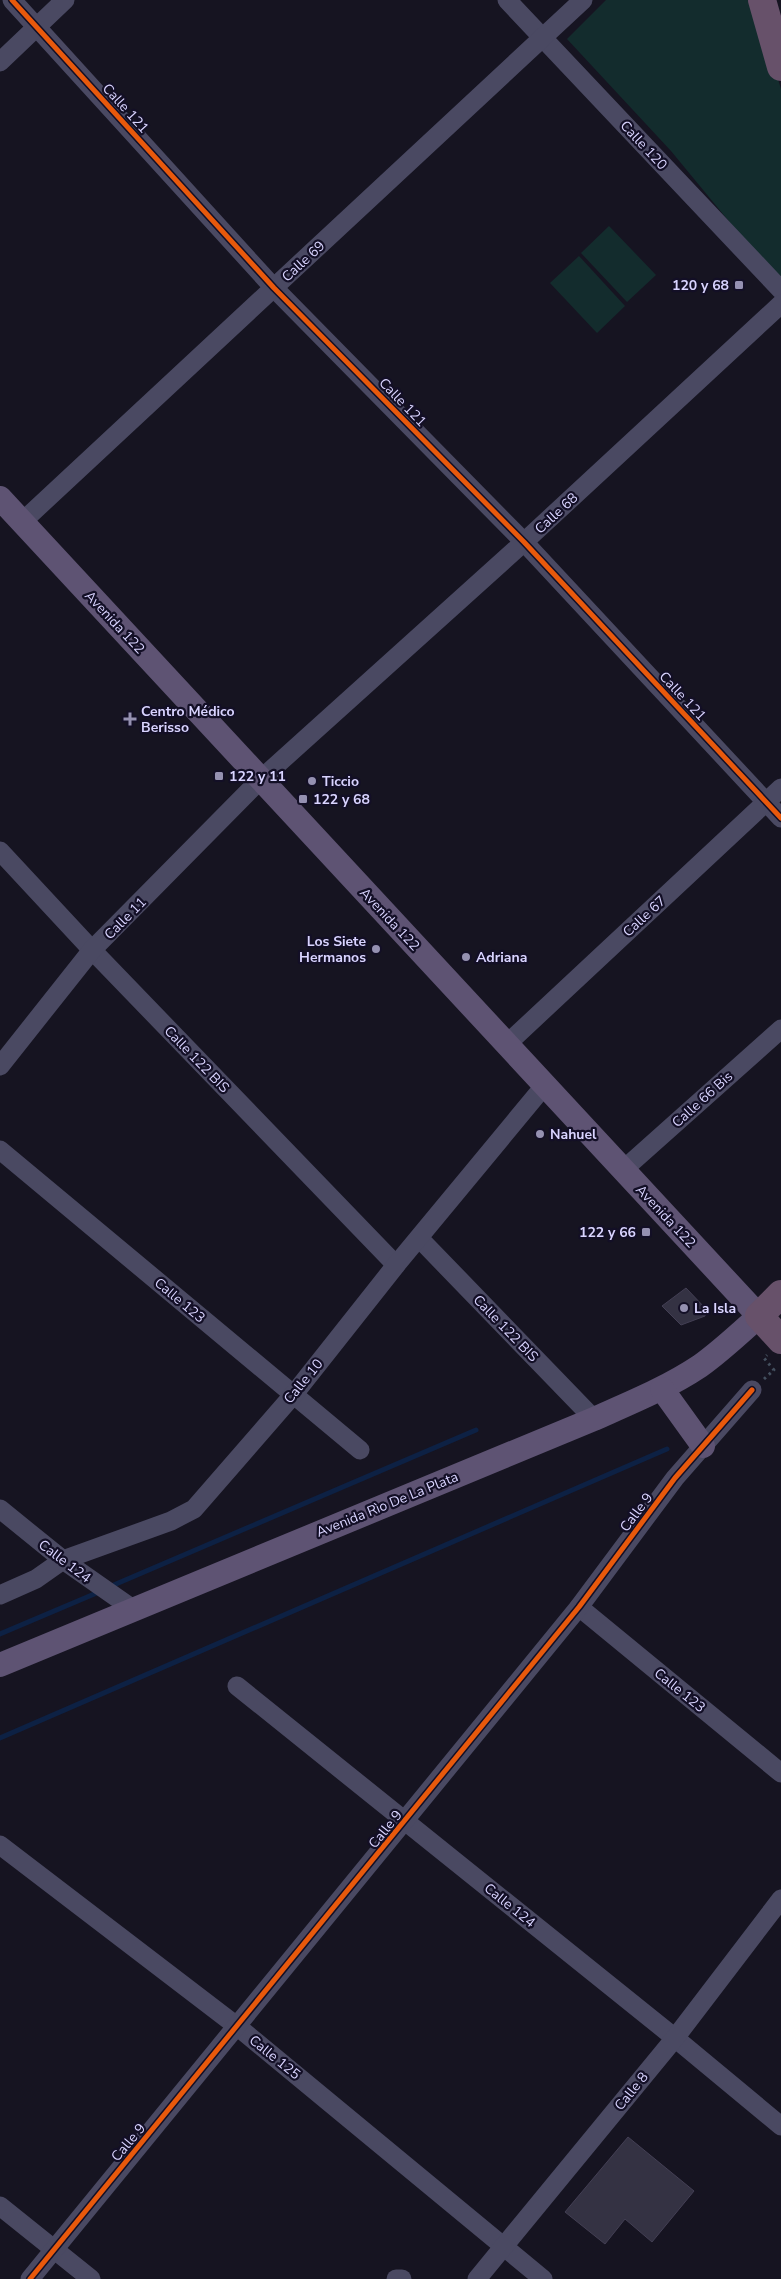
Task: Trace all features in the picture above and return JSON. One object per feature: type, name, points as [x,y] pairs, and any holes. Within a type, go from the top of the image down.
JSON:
[{"type":"highway","points":[[762,0],[781,68]]},
{"type":"highway","points":[[759,1316],[781,1294]]},
{"type":"highway","name":"Avenida 122","points":[[759,1316],[780,1339]]},
{"type":"main road","name":"Avenida 122","points":[[0,498],[759,1316]]},
{"type":"main road","name":"Avenida Rìo De La Plata","points":[[0,1665],[594,1419],[662,1389],[701,1365],[759,1316]]},
{"type":"main road","points":[[662,1389],[703,1446]]},
{"type":"street","name":"Calle 121","points":[[12,0],[274,288],[524,542],[781,818]]},
{"type":"street","points":[[0,62],[65,0]]},
{"type":"street","name":"Calle 120","points":[[507,0],[781,290]]},
{"type":"street","name":"Calle 69","points":[[22,522],[583,0]]},
{"type":"street","name":"Calle 68","points":[[261,779],[524,542],[781,304]]},
{"type":"street","name":"Calle 11","points":[[0,1066],[92,950],[261,779]]},
{"type":"street","name":"Calle 67","points":[[507,1044],[781,788]]},
{"type":"street","name":"Calle 122 BIS","points":[[0,851],[92,950],[396,1266]]},
{"type":"street","name":"Calle 66 Bis","points":[[623,1170],[781,1029]]},
{"type":"street","name":"Calle 10","points":[[0,1596],[36,1579],[63,1560],[171,1521],[194,1509],[294,1394],[396,1266],[545,1086]]},
{"type":"street","name":"Calle 123","points":[[0,1150],[360,1450]]},
{"type":"street","name":"Calle 122 BIS","points":[[419,1238],[594,1419]]},
{"type":"street","name":"Calle 9","points":[[30,2279],[406,1821],[578,1607],[676,1478],[752,1390]]},
{"type":"street","name":"Calle 124","points":[[0,1509],[81,1574],[132,1610]]},
{"type":"street","name":"Calle 123","points":[[578,1607],[781,1773]]},
{"type":"street","name":"Calle 124","points":[[237,1686],[781,2126]]},
{"type":"street","name":"Calle 125","points":[[0,1845],[238,2026],[543,2279]]},
{"type":"street","name":"Calle 8","points":[[477,2279],[674,2038],[781,1899]]},
{"type":"street","points":[[0,2206],[91,2279]]},
{"type":"street","points":[[396,2279],[402,2279]]},
{"type":"path","points":[[752,1390],[774,1370],[764,1358],[780,1339]]},
{"type":"green space","points":[[606,0],[754,0],[781,89],[781,276],[778,277],[760,259],[671,151],[567,39]]},
{"type":"green space","points":[[609,226],[656,275],[627,302],[581,253]]},
{"type":"green space","points":[[579,256],[625,306],[597,333],[550,283]]},
{"type":"building","name":"La Isla","points":[[686,1288],[706,1309],[705,1316],[681,1325],[662,1306]]},
{"type":"building","points":[[628,2137],[694,2191],[652,2242],[625,2219],[605,2244],[565,2212]]},
{"type":"waterway","points":[[109,1587],[476,1430]]},
{"type":"waterway","points":[[0,1738],[667,1449]]},
{"type":"waterway","points":[[0,1634],[99,1592]]},
{"type":"cycle path","points":[[12,0],[274,288],[524,542],[781,818]]},
{"type":"cycle path","points":[[30,2279],[579,1607],[675,1478],[752,1390]]},
{"type":"place","name":"120 y 68","points":[[739,285]]},
{"type":"place","name":"Centro Médico Berisso","points":[[130,719]]},
{"type":"place","name":"122 y 11","points":[[219,776]]},
{"type":"place","name":"Ticcio","points":[[312,781]]},
{"type":"place","name":"122 y 68","points":[[303,799]]},
{"type":"place","name":"Los Siete Hermanos","points":[[376,949]]},
{"type":"place","name":"Adriana","points":[[466,957]]},
{"type":"place","name":"Nahuel","points":[[540,1134]]},
{"type":"place","name":"122 y 66","points":[[646,1232]]},
{"type":"place","name":"La Isla","points":[[684,1308]]}]
